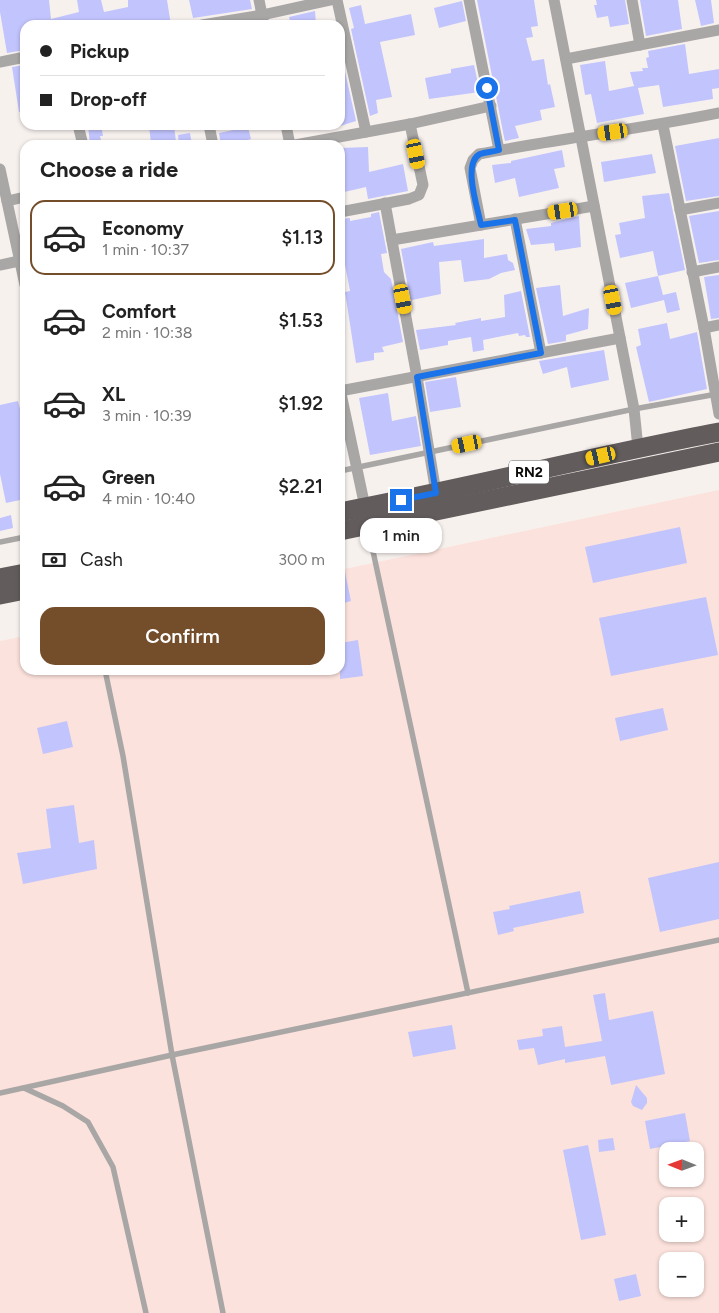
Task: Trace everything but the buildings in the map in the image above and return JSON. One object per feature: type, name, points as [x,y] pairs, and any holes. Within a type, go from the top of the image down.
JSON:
[{"type":"highway","name":"RN2","points":[[345,528],[366,516],[436,493],[719,432]]},
{"type":"highway","name":"RN2","points":[[345,513],[366,516],[719,452]]},
{"type":"highway","points":[[0,578],[20,574]]},
{"type":"highway","points":[[0,595],[20,591]]},
{"type":"street","points":[[259,0],[263,20],[331,0]]},
{"type":"street","points":[[338,0],[342,20]]},
{"type":"street","points":[[469,0],[499,150]]},
{"type":"street","points":[[554,0],[634,409],[638,448]]},
{"type":"street","points":[[632,0],[640,45]]},
{"type":"street","points":[[566,60],[719,30]]},
{"type":"street","points":[[345,33],[366,132]]},
{"type":"street","points":[[0,62],[20,58]]},
{"type":"street","points":[[322,140],[410,124],[491,106]]},
{"type":"street","points":[[481,225],[470,168],[473,160],[480,154],[663,125],[719,113]]},
{"type":"street","points":[[345,211],[409,199],[419,195],[423,184],[410,124]]},
{"type":"street","points":[[663,125],[717,394],[719,414]]},
{"type":"street","points":[[0,169],[20,264]]},
{"type":"street","points":[[7,200],[20,198]]},
{"type":"street","points":[[385,203],[436,493]]},
{"type":"street","points":[[680,210],[719,203]]},
{"type":"street","points":[[392,240],[594,206]]},
{"type":"street","points":[[515,220],[541,353]]},
{"type":"street","points":[[0,264],[19,261]]},
{"type":"street","points":[[692,272],[719,267]]},
{"type":"street","points":[[704,328],[719,325]]},
{"type":"street","points":[[345,389],[620,338]]},
{"type":"street","points":[[345,414],[366,516]]},
{"type":"lane","points":[[345,470],[634,409],[717,394]]},
{"type":"lane","points":[[366,516],[468,993]]},
{"type":"lane","points":[[0,542],[20,538]]},
{"type":"lane","points":[[106,675],[123,756],[172,1055],[223,1313]]},
{"type":"lane","points":[[0,1093],[719,940]]},
{"type":"lane","points":[[24,1088],[63,1106],[88,1122],[113,1167],[146,1313]]},
{"type":"shaded area","points":[[719,490],[719,1313],[0,1313],[0,641],[20,637],[20,675],[345,675],[345,569]]},
{"type":"route","points":[[401,500],[436,493],[417,377],[541,353],[515,220],[481,225],[470,168],[473,160],[480,154],[499,150],[487,88]]}]
